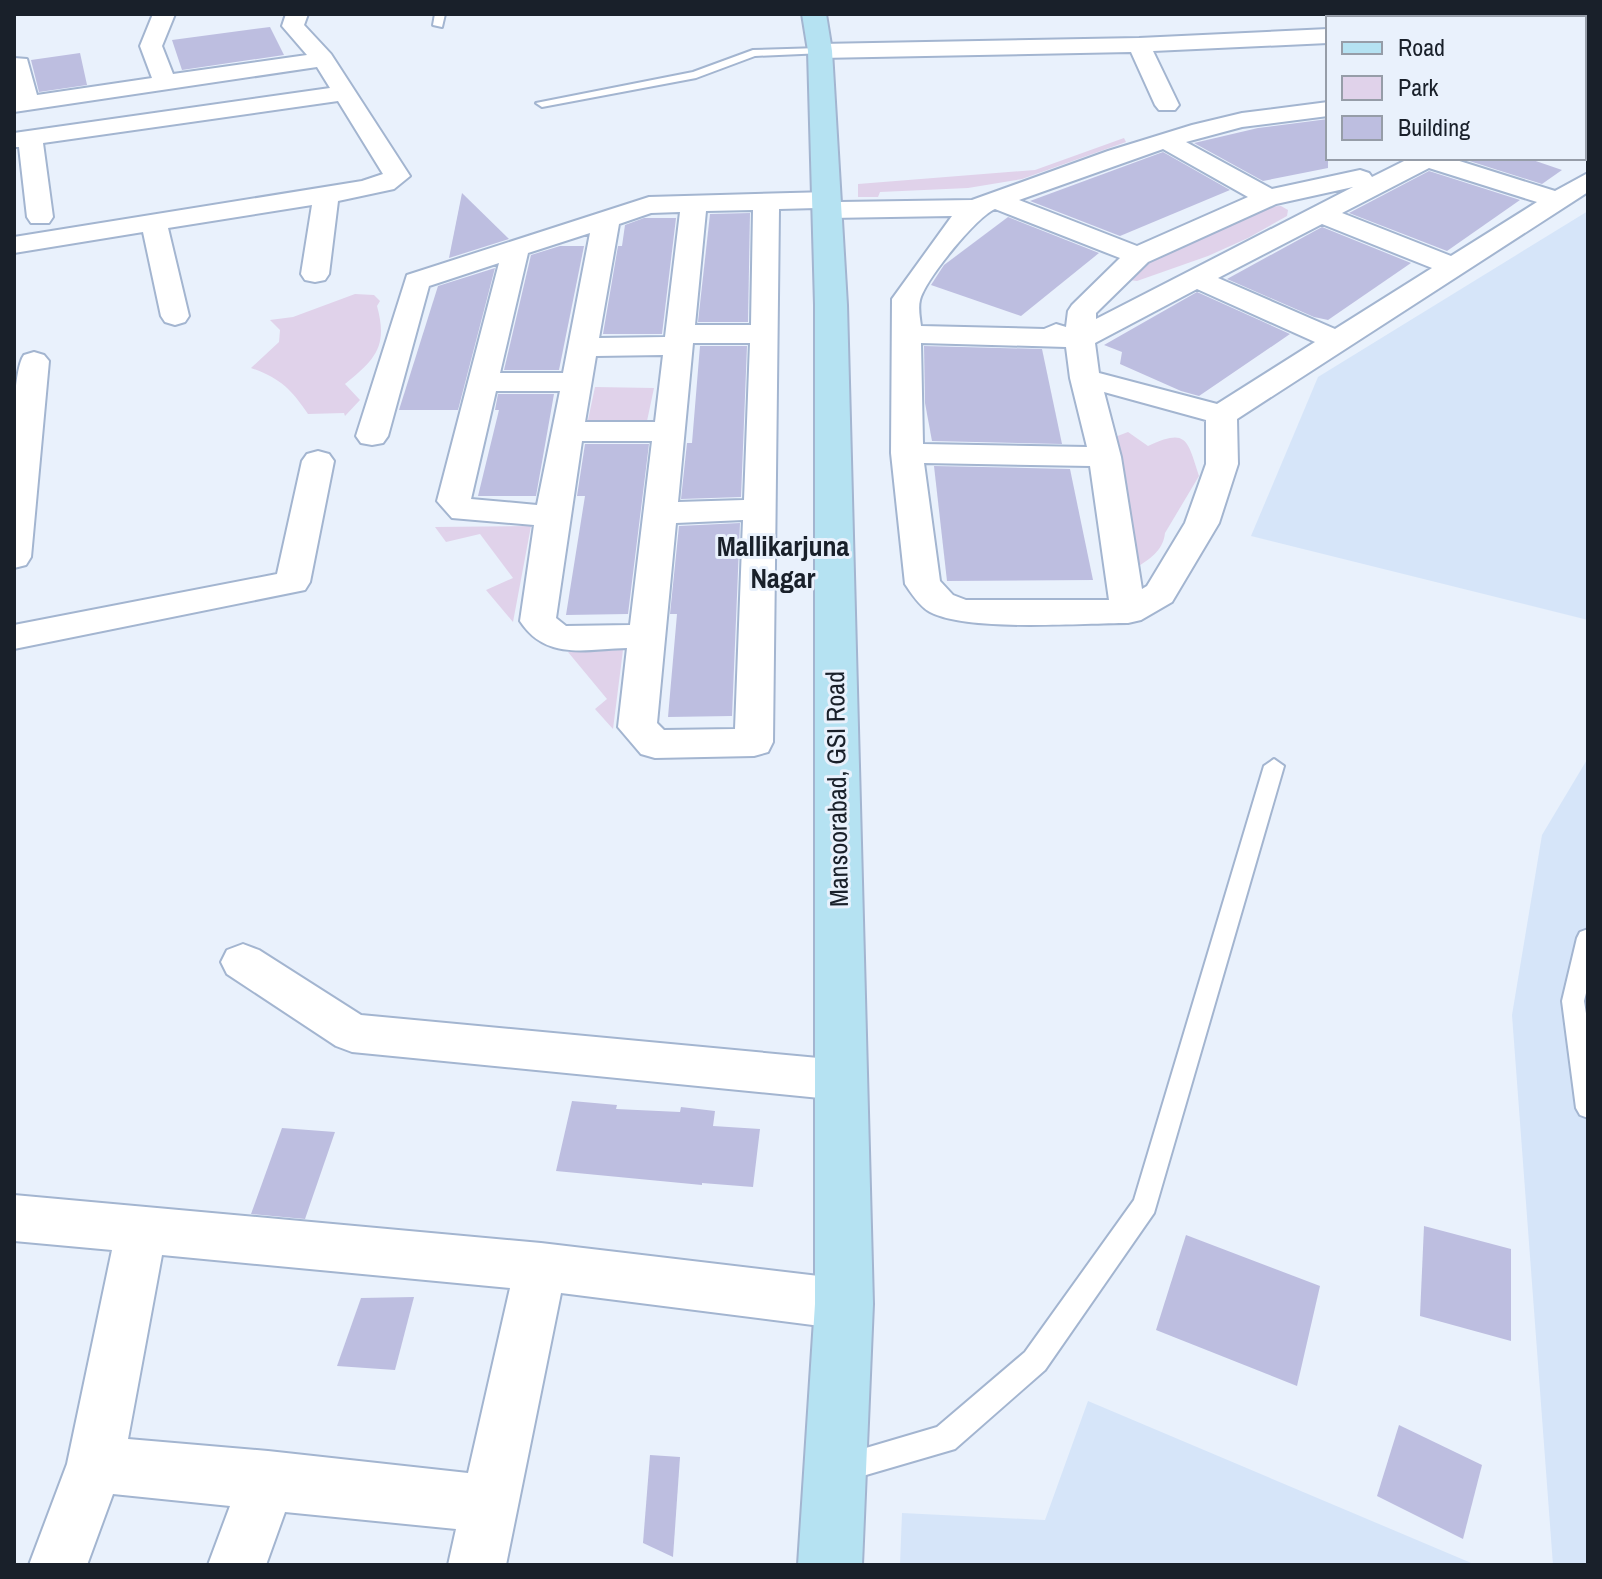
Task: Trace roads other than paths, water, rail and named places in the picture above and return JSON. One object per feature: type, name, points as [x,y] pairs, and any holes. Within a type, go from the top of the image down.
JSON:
[{"type":"street","points":[[164,14],[151,46],[165,82]]},
{"type":"street","points":[[14,245],[326,195],[385,184],[397,176],[323,59],[293,26],[297,14]]},
{"type":"street","points":[[817,32],[1139,45],[1326,36]]},
{"type":"street","name":"Mansoorabad, GSI Road","points":[[817,32],[829,213],[844,1304],[830,1565]]},
{"type":"street","points":[[1139,45],[1167,105]]},
{"type":"street","points":[[19,64],[20,104],[323,59]]},
{"type":"street","points":[[40,217],[22,139],[343,93]]},
{"type":"street","points":[[829,213],[986,204],[1207,128],[1326,109]]},
{"type":"street","points":[[1165,140],[1268,198]]},
{"type":"street","points":[[359,163],[387,159]]},
{"type":"street","points":[[906,334],[1080,339],[1424,161]]},
{"type":"street","points":[[1128,612],[1105,457],[1085,378],[1080,339],[1082,311],[1138,256],[1268,198],[1424,161],[1558,200]]},
{"type":"street","points":[[1085,378],[1221,415],[1588,181]]},
{"type":"street","points":[[14,221],[207,189]]},
{"type":"street","points":[[315,274],[326,195]]},
{"type":"street","points":[[694,203],[637,727],[655,744],[754,742],[766,201]]},
{"type":"street","points":[[372,436],[417,281],[649,205],[766,201],[829,213],[954,228]]},
{"type":"street","points":[[986,204],[954,228],[906,299],[907,453],[923,584],[940,603],[964,611],[1128,612],[1160,594],[1202,523],[1222,464],[1221,415]]},
{"type":"street","points":[[986,204],[1138,256]]},
{"type":"street","points":[[1321,214],[1453,267]]},
{"type":"street","points":[[606,220],[552,516],[538,621],[557,638],[647,636]]},
{"type":"street","points":[[154,223],[175,316]]},
{"type":"street","points":[[516,249],[454,501],[464,511],[552,516]]},
{"type":"street","points":[[1199,280],[1337,341]]},
{"type":"street","points":[[906,299],[1080,339]]},
{"type":"street","points":[[582,347],[765,334]]},
{"type":"street","points":[[14,557],[34,361]]},
{"type":"street","points":[[482,382],[576,382]]},
{"type":"street","points":[[567,431],[669,432]]},
{"type":"street","points":[[907,453],[1105,457]]},
{"type":"street","points":[[14,637],[293,582],[318,461]]},
{"type":"street","points":[[660,513],[760,510]]},
{"type":"street","points":[[243,962],[352,1033],[840,1080]]},
{"type":"street","points":[[14,1218],[541,1267],[844,1304]]},
{"type":"street","points":[[58,1565],[95,1464],[141,1230]]},
{"type":"street","points":[[477,1565],[541,1267]]},
{"type":"street","points":[[95,1464],[268,1479],[491,1504]]},
{"type":"street","points":[[237,1565],[268,1479]]},
{"type":"lane","points":[[542,103],[696,75],[817,32]]},
{"type":"lane","points":[[834,1471],[945,1439],[1035,1361],[1145,1205],[1274,766]]},
{"type":"lane","points":[[1588,938],[1573,1001],[1588,1108]]},
{"type":"district","name":"Mallikarjuna Nagar","points":[[783,562]]}]
